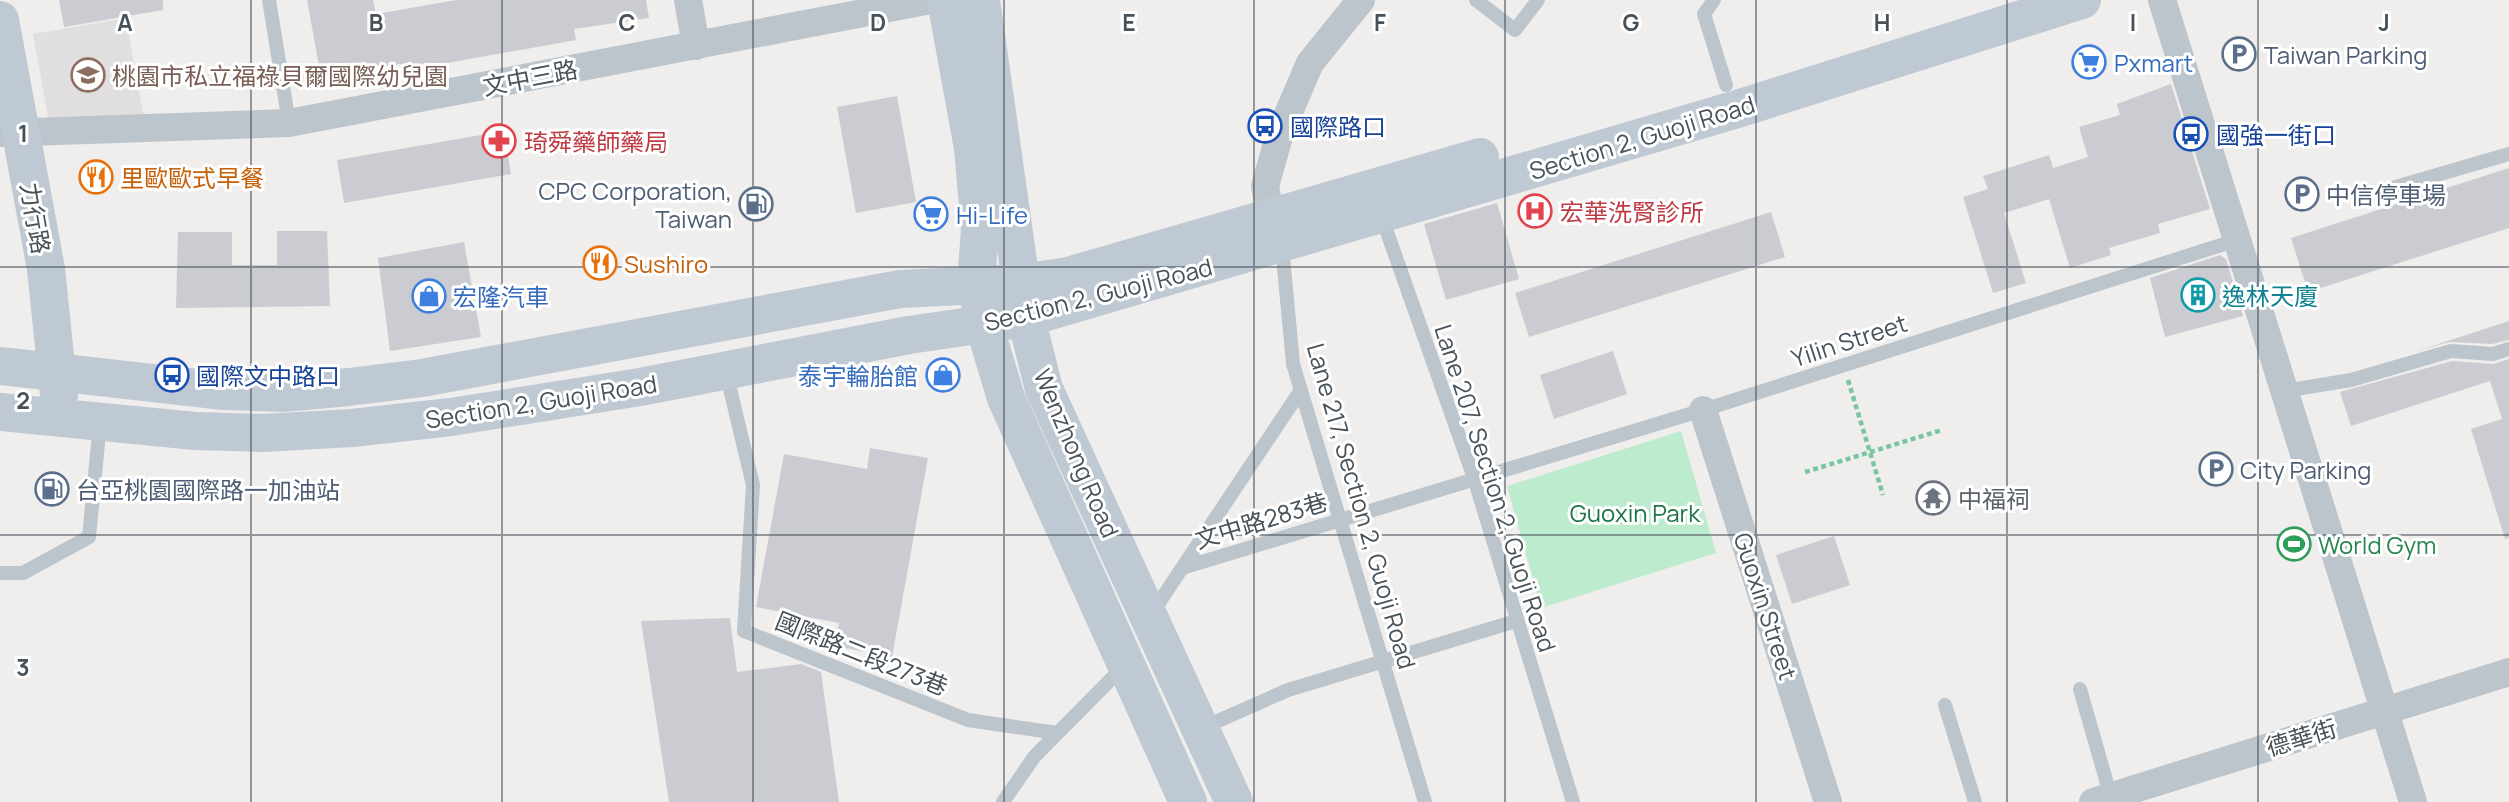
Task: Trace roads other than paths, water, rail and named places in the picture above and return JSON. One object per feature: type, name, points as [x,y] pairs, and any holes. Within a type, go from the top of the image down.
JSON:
[{"type":"street","points":[[688,0],[696,46]]},
{"type":"street","name":"文中三路","points":[[10,132],[289,123],[931,0]]},
{"type":"street","name":"Wenzhong Road","points":[[946,0],[973,148],[980,229],[976,284],[984,325],[1006,398],[1136,643],[1200,728],[1234,802]]},
{"type":"street","name":"Wenzhong Road","points":[[981,0],[1024,301],[1044,389],[1136,643],[1188,802]]},
{"type":"street","points":[[1277,232],[1265,186],[1280,133],[1310,63],[1361,0]]},
{"type":"street","name":"Section 2, Guoji Road","points":[[0,412],[195,431],[249,433],[352,428],[451,417],[726,370],[909,335],[984,325],[1082,272],[1277,232],[1377,202],[1726,85],[1994,0]]},
{"type":"street","name":"Section 2, Guoji Road","points":[[1377,202],[1734,110],[2082,0]]},
{"type":"street","points":[[2162,0],[2413,802]]},
{"type":"street","name":"力行路","points":[[0,20],[10,132],[46,269],[59,372],[60,418]]},
{"type":"street","name":"Section 2, Guoji Road","points":[[0,366],[224,391],[283,393],[435,375],[900,289],[976,284],[1024,301]]},
{"type":"street","name":"Guoxin Street","points":[[1703,410],[1828,802]]},
{"type":"street","name":"德華街","points":[[2105,800],[2509,672]]},
{"type":"lane","points":[[269,0],[289,123]]},
{"type":"lane","points":[[1476,0],[1515,30],[1538,0]]},
{"type":"lane","points":[[1714,0],[1704,14],[1726,85]]},
{"type":"lane","points":[[2392,188],[2509,154]]},
{"type":"lane","name":"Lane 207, Section 2, Guoji Road","points":[[1377,202],[1474,478],[1573,802]]},
{"type":"lane","name":"Lane 217, Section 2, Guoji Road","points":[[1277,232],[1293,364],[1425,802]]},
{"type":"lane","name":"Yilin Street","points":[[1474,478],[1703,410],[2237,240]]},
{"type":"lane","points":[[2284,391],[2351,380],[2451,351],[2493,354],[2509,349]]},
{"type":"lane","name":"國際路二段273巷","points":[[726,370],[753,485],[744,631],[968,720],[1058,733]]},
{"type":"lane","points":[[1003,802],[1034,757],[1136,643],[1182,568],[1301,390]]},
{"type":"lane","points":[[0,573],[23,573],[89,537],[100,422]]},
{"type":"lane","name":"文中路283巷","points":[[1182,568],[1474,478]]},
{"type":"lane","points":[[1200,728],[1288,690],[1516,621]]},
{"type":"lane","points":[[2080,690],[2105,800]]},
{"type":"lane","points":[[1945,705],[1975,802]]},
{"type":"place","name":"Taiwan Parking","points":[[2239,54]]},
{"type":"place","name":"Pxmart","points":[[2089,62]]},
{"type":"place","name":"桃園市私立福祿貝爾國際幼兒園","points":[[88,75]]},
{"type":"place","name":"國際路口","points":[[1265,126]]},
{"type":"place","name":"國強一街口","points":[[2191,134]]},
{"type":"place","name":"琦舜藥師藥局","points":[[499,141]]},
{"type":"place","name":"里歐歐式早餐","points":[[96,177]]},
{"type":"place","name":"中信停車場","points":[[2302,194]]},
{"type":"place","name":"CPC Corporation, Taiwan","points":[[756,204]]},
{"type":"place","name":"宏華洗腎診所","points":[[1535,211]]},
{"type":"place","name":"Hi-Life","points":[[931,214]]},
{"type":"place","name":"Sushiro","points":[[600,263]]},
{"type":"place","name":"逸林天廈","points":[[2198,295]]},
{"type":"place","name":"宏隆汽車","points":[[429,296]]},
{"type":"place","name":"國際文中路口","points":[[172,375]]},
{"type":"place","name":"泰宇輪胎館","points":[[943,375]]},
{"type":"place","name":"City Parking","points":[[2216,469]]},
{"type":"place","name":"台亞桃園國際路一加油站","points":[[52,489]]},
{"type":"place","name":"中福祠","points":[[1933,498]]},
{"type":"place","name":"World Gym","points":[[2294,544]]},
{"type":"park label","name":"Guoxin Park","points":[[1635,512]]}]
